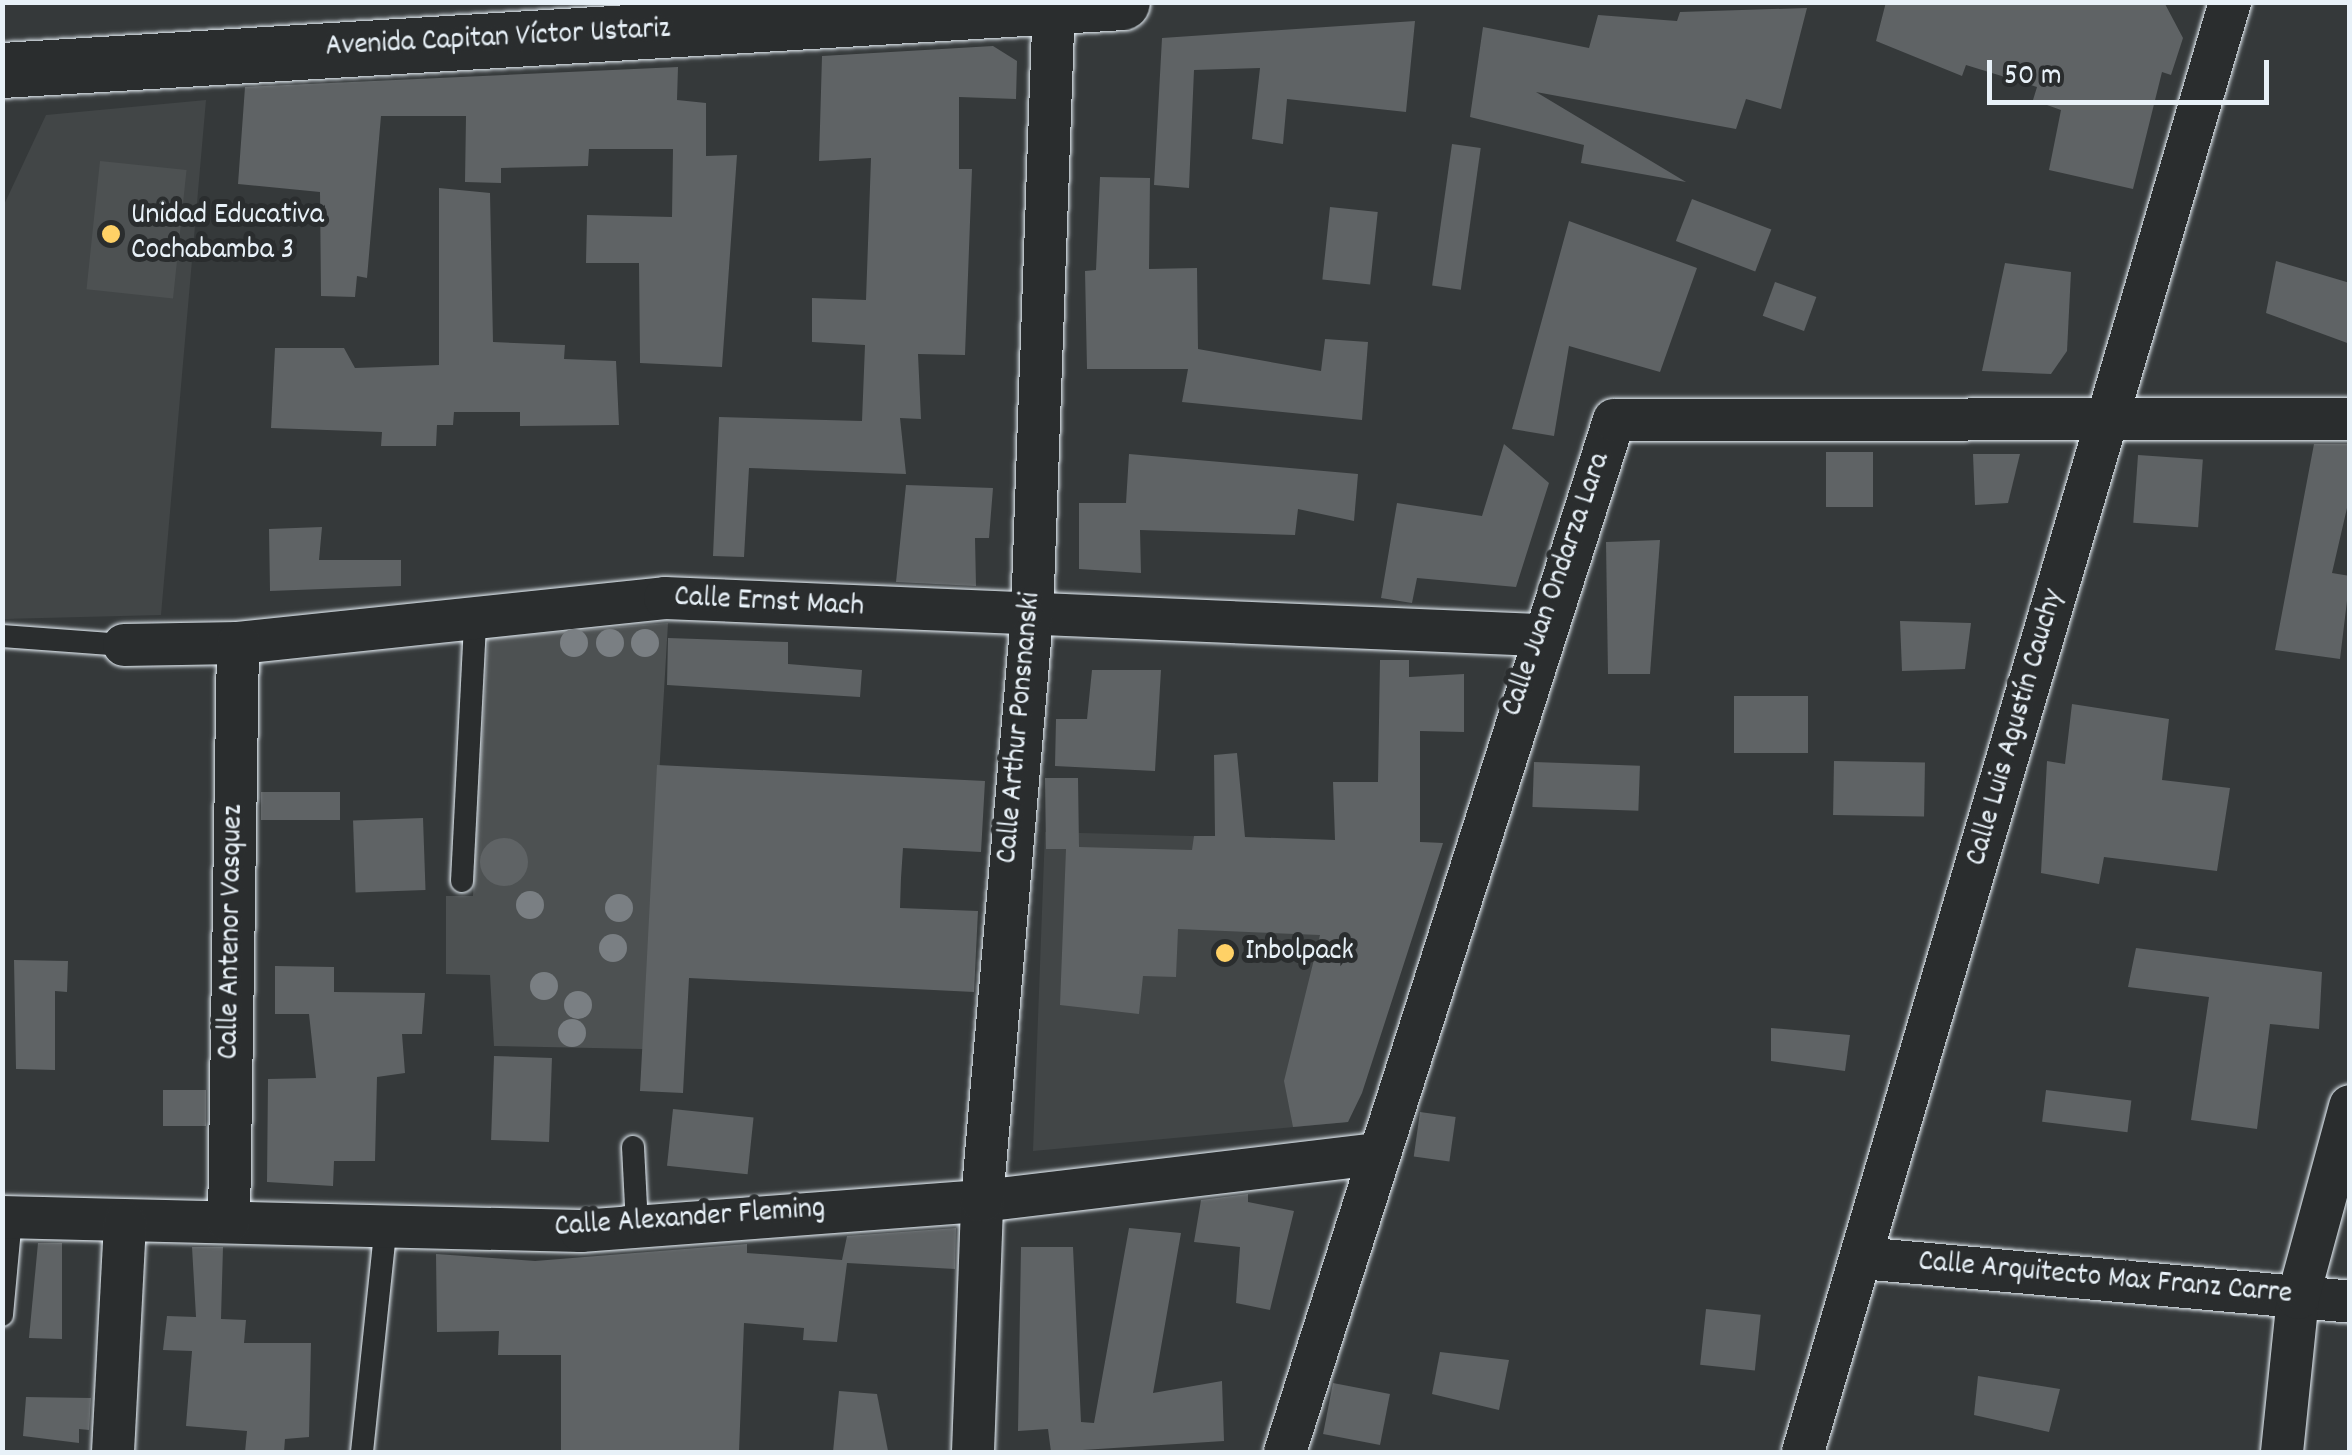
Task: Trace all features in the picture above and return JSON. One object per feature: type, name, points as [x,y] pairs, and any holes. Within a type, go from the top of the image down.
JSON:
[{"type":"main road","name":"Avenida Capitan Víctor Ustariz","points":[[2,70],[1122,2]]},
{"type":"street","name":"Calle Luis Agustín Cauchy","points":[[1803,1452],[2230,2]]},
{"type":"street","name":"Calle Arthur Ponsnanski","points":[[973,1452],[982,1201],[1032,616],[1054,4]]},
{"type":"street","name":"Calle Juan Ondarza Lara","points":[[1285,1452],[1374,1154],[1538,635],[1614,420],[2110,413],[2350,419]]},
{"type":"street","name":"Calle Ernst Mach","points":[[124,645],[238,643],[475,622],[664,598],[1538,635]]},
{"type":"street","name":"Calle Antenor Vasquez","points":[[229,1222],[238,643]]},
{"type":"street","points":[[2282,1452],[2298,1298],[2350,1106]]},
{"type":"street","name":"Calle Alexander Fleming","points":[[7,1218],[125,1224],[638,1225],[982,1201],[1374,1154]]},
{"type":"street","points":[[113,1452],[125,1224]]},
{"type":"street","name":"Calle Arquitecto Max Franz Carre","points":[[1861,1258],[2350,1302]]},
{"type":"lane","points":[[462,881],[475,622]]},
{"type":"lane","name":"Calle Ernst Mach","points":[[2,636],[124,645]]},
{"type":"lane","points":[[632,1147],[638,1225]]},
{"type":"lane","points":[[2,1314],[7,1218]]},
{"type":"lane","points":[[362,1452],[386,1224]]},
{"type":"shaded area","points":[[206,100],[161,615],[3,619],[2,209],[46,115]]},
{"type":"shaded area","points":[[100,161],[187,170],[173,298],[87,289]]},
{"type":"shaded area","points":[[668,623],[643,1049],[494,1046],[490,975],[446,974],[446,896],[473,896],[488,638]]},
{"type":"shaded area","name":"Inbolpack","points":[[1045,832],[1443,843],[1348,1122],[1033,1151]]},
{"type":"building","points":[[1886,2],[2164,2],[2183,38],[2171,75],[2162,72],[2133,189],[2049,170],[2061,110],[2033,100],[2037,87],[1966,65],[1962,76],[1876,41]]},
{"type":"building","points":[[1807,8],[1781,109],[1746,99],[1736,129],[1536,92],[1686,182],[1581,163],[1584,145],[1470,117],[1483,27],[1589,48],[1598,15],[1677,21],[1680,12]]},
{"type":"building","points":[[1415,21],[1406,112],[1287,99],[1283,144],[1252,139],[1260,68],[1194,70],[1189,188],[1154,185],[1162,38]]},
{"type":"building","points":[[993,46],[1017,61],[1016,99],[959,97],[959,169],[972,169],[965,355],[918,354],[921,419],[900,418],[906,474],[749,468],[744,557],[713,556],[719,417],[862,421],[865,345],[812,342],[812,298],[866,300],[871,158],[819,161],[822,56]]},
{"type":"building","points":[[678,67],[677,100],[706,103],[706,156],[737,155],[722,367],[640,363],[639,263],[586,263],[587,215],[672,217],[673,149],[589,149],[588,166],[501,168],[501,183],[465,182],[466,116],[381,116],[367,278],[357,276],[355,297],[321,296],[320,192],[238,184],[245,87]]},
{"type":"building","points":[[1452,144],[1481,148],[1461,290],[1432,286]]},
{"type":"building","points":[[1100,177],[1150,178],[1149,269],[1197,268],[1198,349],[1321,371],[1325,339],[1368,342],[1362,420],[1182,402],[1188,369],[1087,369],[1085,271],[1096,270]]},
{"type":"building","points":[[439,188],[490,193],[493,342],[565,345],[564,359],[616,361],[619,425],[520,426],[520,412],[454,412],[453,425],[437,425],[436,446],[381,446],[382,432],[271,428],[275,348],[344,348],[355,368],[439,365]]},
{"type":"building","points":[[1692,199],[1771,229],[1755,271],[1676,241]]},
{"type":"building","points":[[1330,207],[1378,212],[1370,285],[1322,280]]},
{"type":"building","points":[[1569,221],[1697,268],[1660,372],[1569,346],[1554,436],[1512,429]]},
{"type":"building","points":[[2276,261],[2350,283],[2350,344],[2266,313]]},
{"type":"building","points":[[2005,263],[2071,272],[2067,351],[2051,374],[1982,371]]},
{"type":"building","points":[[1775,282],[1816,297],[1804,331],[1763,316]]},
{"type":"building","points":[[1504,444],[1549,483],[1516,587],[1417,578],[1412,603],[1381,598],[1397,503],[1482,516]]},
{"type":"building","points":[[2314,444],[2350,444],[2350,495],[2332,573],[2350,576],[2340,659],[2275,650]]},
{"type":"building","points":[[1826,452],[1873,452],[1873,507],[1826,507]]},
{"type":"building","points":[[1129,454],[1358,474],[1354,521],[1298,509],[1295,535],[1140,530],[1141,573],[1079,569],[1079,503],[1126,503]]},
{"type":"building","points":[[1973,454],[2020,454],[2008,503],[1975,505]]},
{"type":"building","points":[[2138,455],[2203,460],[2198,527],[2133,523]]},
{"type":"building","points":[[906,485],[993,488],[989,538],[975,538],[976,586],[896,582]]},
{"type":"building","points":[[322,527],[319,560],[401,560],[401,586],[270,591],[269,529]]},
{"type":"building","points":[[1660,540],[1650,674],[1608,674],[1606,542]]},
{"type":"building","points":[[1900,621],[1971,623],[1965,669],[1902,671]]},
{"type":"building","points":[[668,638],[788,642],[788,664],[862,670],[860,697],[667,685]]},
{"type":"building","points":[[1380,660],[1409,660],[1409,677],[1464,674],[1464,732],[1420,731],[1420,842],[1443,843],[1362,1093],[1348,1122],[1293,1127],[1284,1081],[1320,935],[1178,929],[1176,977],[1143,976],[1139,1014],[1060,1005],[1066,849],[1046,849],[1045,778],[1078,778],[1079,847],[1192,850],[1194,836],[1215,836],[1214,755],[1237,753],[1245,837],[1335,840],[1333,782],[1378,782]]},
{"type":"building","points":[[1092,670],[1161,670],[1155,771],[1055,766],[1056,719],[1087,719]]},
{"type":"building","points":[[1734,696],[1808,696],[1808,753],[1734,753]]},
{"type":"building","points":[[2072,704],[2169,719],[2162,780],[2230,788],[2217,871],[2104,857],[2099,884],[2041,873],[2047,761],[2065,764]]},
{"type":"building","points":[[1834,761],[1925,763],[1924,817],[1833,815]]},
{"type":"building","points":[[1534,762],[1640,766],[1638,811],[1532,807]]},
{"type":"building","points":[[657,765],[985,781],[981,852],[903,848],[901,878],[900,908],[978,911],[974,992],[689,978],[683,1093],[640,1091]]},
{"type":"building","points":[[261,792],[340,792],[340,820],[261,820]]},
{"type":"building","points":[[423,818],[426,890],[356,892],[353,820]]},
{"type":"building","points":[[504,838],[521,845],[528,862],[521,879],[504,886],[487,879],[480,862],[487,845]]},
{"type":"building","points":[[2136,948],[2322,972],[2319,1029],[2270,1024],[2257,1129],[2191,1120],[2209,997],[2128,987]]},
{"type":"building","points":[[14,960],[68,961],[67,992],[55,991],[55,1070],[16,1069]]},
{"type":"building","points":[[275,966],[334,967],[334,992],[425,993],[422,1034],[402,1034],[405,1073],[377,1077],[375,1161],[334,1161],[333,1186],[267,1182],[268,1079],[316,1078],[309,1014],[275,1014]]},
{"type":"building","points":[[1771,1028],[1850,1035],[1845,1071],[1771,1061]]},
{"type":"building","points":[[494,1056],[552,1058],[549,1142],[491,1140]]},
{"type":"building","points":[[163,1090],[206,1090],[206,1126],[163,1126]]},
{"type":"building","points":[[2046,1090],[2131,1100],[2127,1132],[2042,1122]]},
{"type":"building","points":[[673,1109],[754,1117],[748,1174],[667,1166]]},
{"type":"building","points":[[1420,1112],[1456,1117],[1449,1162],[1414,1157]]},
{"type":"building","points":[[1248,1194],[1248,1202],[1294,1211],[1270,1310],[1236,1303],[1240,1247],[1194,1242],[1201,1200]]},
{"type":"building","points":[[956,1228],[955,1269],[847,1263],[837,1342],[803,1340],[804,1328],[744,1323],[739,1452],[561,1452],[561,1355],[498,1355],[499,1331],[437,1332],[436,1254],[535,1261],[747,1244],[747,1253],[842,1260],[847,1236]]},
{"type":"building","points":[[1129,1228],[1181,1233],[1153,1393],[1222,1381],[1224,1441],[1051,1452],[1048,1429],[1018,1431],[1021,1247],[1073,1247],[1081,1422],[1094,1423]]},
{"type":"building","points":[[38,1243],[62,1243],[62,1339],[29,1338]]},
{"type":"building","points":[[192,1247],[223,1247],[221,1319],[246,1320],[244,1343],[311,1343],[309,1437],[285,1439],[284,1452],[245,1452],[247,1431],[186,1426],[192,1351],[163,1350],[167,1316],[196,1317]]},
{"type":"building","points":[[1706,1309],[1761,1315],[1755,1370],[1700,1365]]},
{"type":"building","points":[[1440,1352],[1509,1360],[1499,1410],[1432,1394]]},
{"type":"building","points":[[1978,1376],[2060,1389],[2049,1432],[1974,1415]]},
{"type":"building","points":[[1333,1383],[1390,1394],[1380,1445],[1323,1434]]},
{"type":"building","points":[[839,1391],[877,1394],[888,1451],[833,1452]]},
{"type":"building","points":[[26,1397],[91,1398],[89,1430],[79,1429],[79,1443],[23,1436]]},
{"type":"place","name":"Unidad Educativa Cochabamba 3","points":[[111,234]]},
{"type":"place","name":"Inbolpack","points":[[1225,953]]}]
